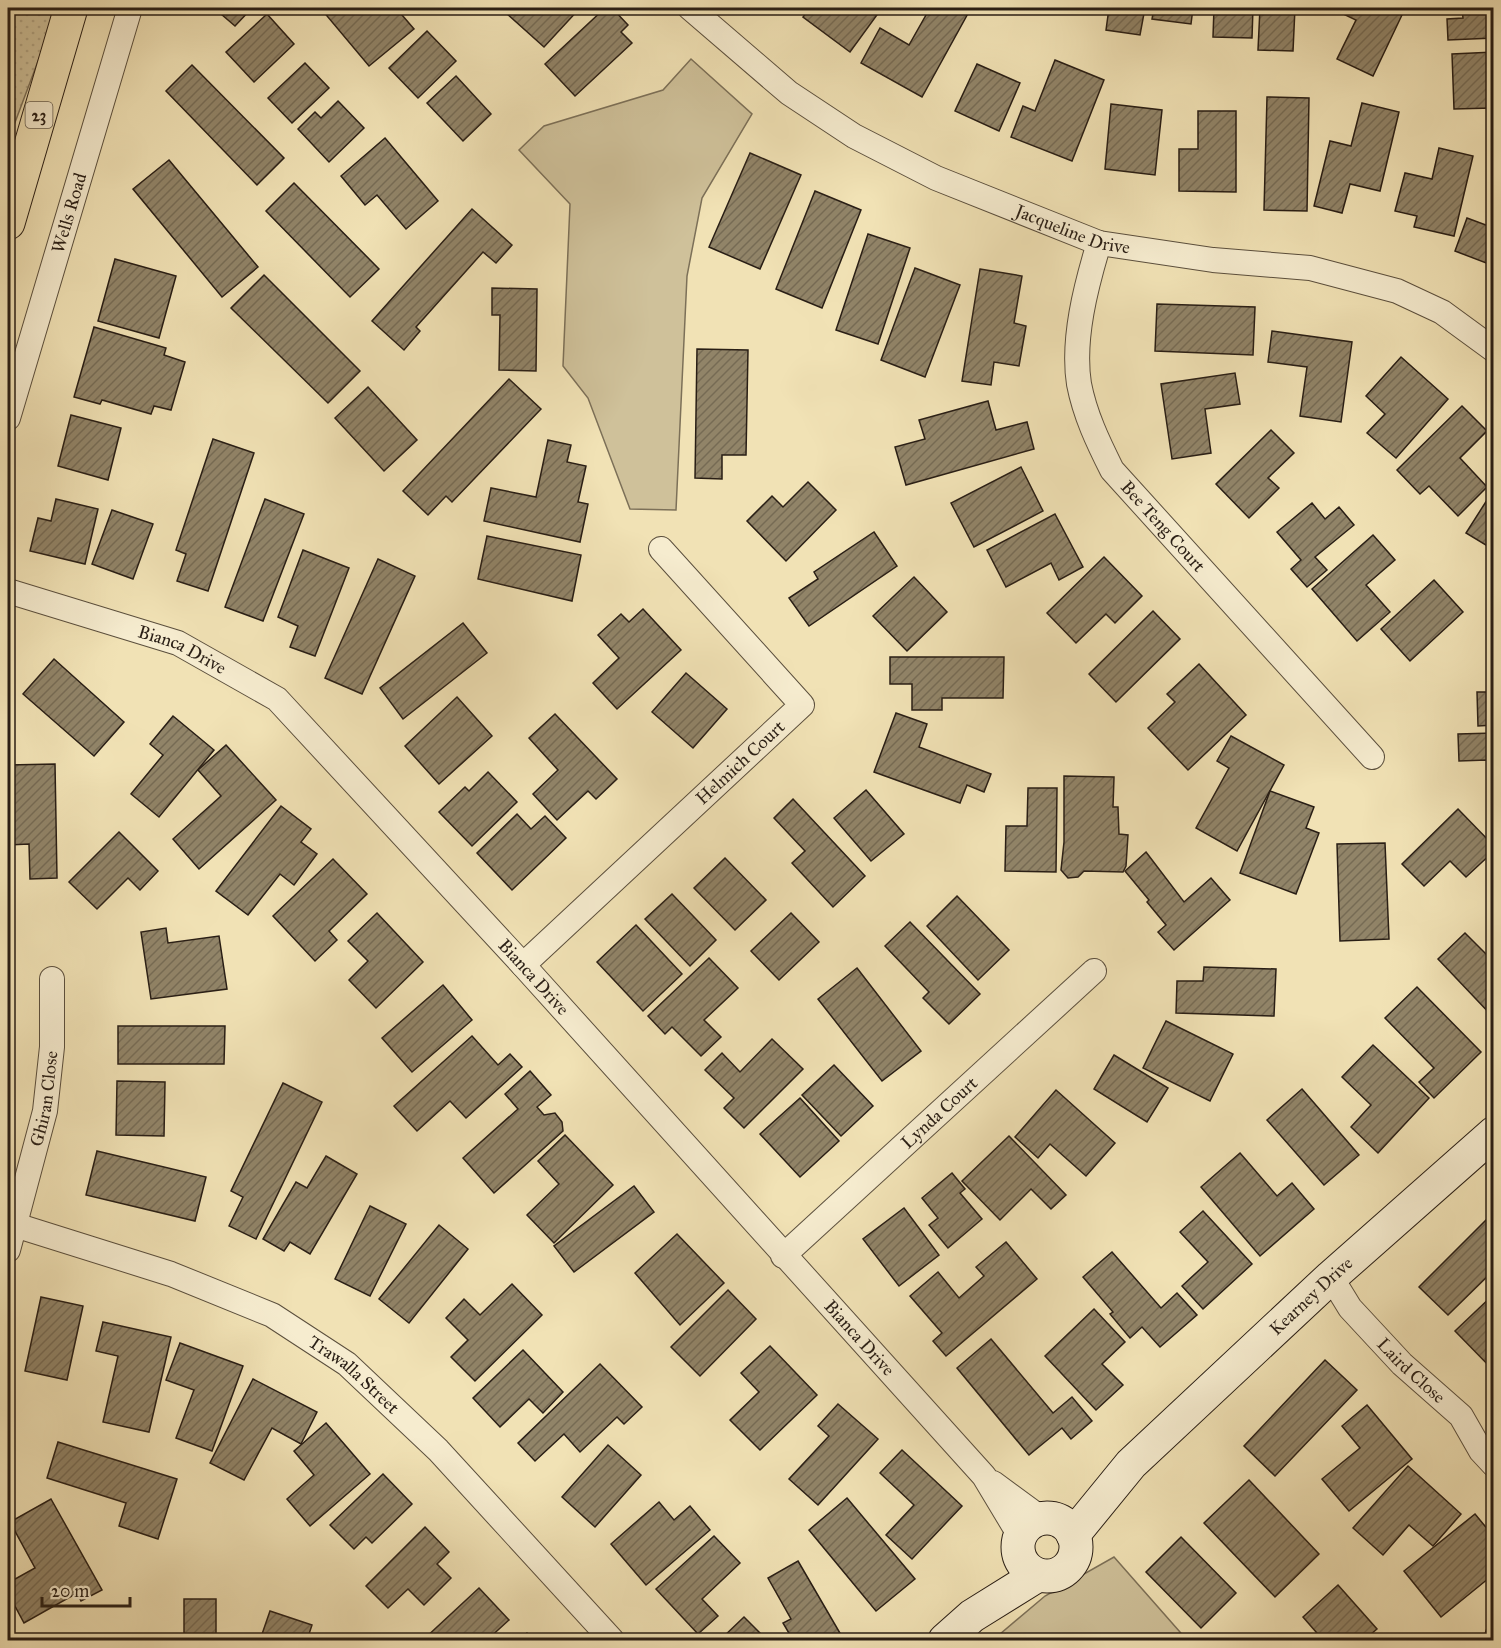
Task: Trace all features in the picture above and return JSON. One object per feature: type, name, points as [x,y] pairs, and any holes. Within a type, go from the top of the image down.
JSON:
[{"type":"main road","name":"23","points":[[8,223],[71,8]]},
{"type":"street","name":"Wells Road","points":[[8,418],[130,8]]},
{"type":"street","name":"Jacqueline Drive","points":[[690,8],[789,93],[854,136],[936,178],[1099,243],[1214,260],[1310,268],[1353,277],[1397,291],[1442,312],[1494,350]]},
{"type":"street","name":"Bee Teng Court","points":[[1099,243],[1090,272],[1079,335],[1079,383],[1093,434],[1112,470],[1372,757]]},
{"type":"street","name":"Helmich Court","points":[[524,965],[802,705],[661,549]]},
{"type":"street","name":"Bianca Drive","points":[[8,591],[178,643],[277,699],[524,965],[783,1256],[1041,1539]]},
{"type":"street","name":"Lynda Court","points":[[783,1256],[1094,971]]},
{"type":"street","name":"Ghiran Close","points":[[8,1250],[45,1111],[52,1047],[52,979]]},
{"type":"street","name":"Kearney Drive","points":[[945,1641],[972,1616],[1041,1539],[1131,1464],[1331,1277],[1494,1133]]},
{"type":"street","name":"Trawalla Street","points":[[15,1225],[171,1274],[272,1315],[347,1364],[438,1450],[612,1641]]},
{"type":"street","name":"Laird Close","points":[[1331,1277],[1350,1308],[1395,1356],[1461,1416],[1482,1451],[1494,1465]]},
{"type":"shaded area","points":[[8,8],[58,8],[8,141]]},
{"type":"shaded area","points":[[691,59],[752,114],[702,198],[687,276],[676,510],[630,509],[588,398],[563,366],[570,204],[519,150],[544,126],[663,90]]},
{"type":"shaded area","points":[[1114,1557],[1187,1640],[993,1640],[1045,1596]]},
{"type":"building","points":[[214,8],[252,8],[235,26]]},
{"type":"building","points":[[325,8],[396,8],[414,29],[369,66],[322,10]]},
{"type":"building","points":[[512,8],[580,8],[544,47],[506,13]]},
{"type":"building","points":[[605,8],[612,8],[628,25],[621,32],[632,43],[575,96],[545,64]]},
{"type":"building","points":[[810,8],[882,8],[850,52],[803,17]]},
{"type":"building","points":[[930,8],[971,8],[922,97],[861,63],[880,28],[909,45]]},
{"type":"building","points":[[1109,8],[1145,8],[1140,35],[1106,30]]},
{"type":"building","points":[[1154,8],[1193,8],[1191,24],[1152,19]]},
{"type":"building","points":[[1214,8],[1253,8],[1252,38],[1213,37]]},
{"type":"building","points":[[1260,8],[1295,8],[1293,51],[1258,50]]},
{"type":"building","points":[[1295,8],[1327,8],[1327,10]]},
{"type":"building","points":[[1341,8],[1386,8],[1402,15],[1373,76],[1337,59],[1356,20],[1339,12]]},
{"type":"building","points":[[1462,8],[1494,8],[1494,38],[1448,40],[1447,19],[1463,18]]},
{"type":"building","points":[[267,14],[294,44],[254,82],[226,52]]},
{"type":"building","points":[[427,31],[456,61],[418,98],[389,68]]},
{"type":"building","points":[[1494,52],[1492,108],[1454,109],[1452,54]]},
{"type":"building","points":[[1055,60],[1104,80],[1072,161],[1011,137],[1023,106],[1035,111]]},
{"type":"building","points":[[305,63],[329,88],[292,123],[268,98]]},
{"type":"building","points":[[977,64],[1020,83],[999,131],[955,111]]},
{"type":"building","points":[[192,65],[284,158],[257,185],[166,91]]},
{"type":"building","points":[[456,76],[491,114],[463,141],[427,103]]},
{"type":"building","points":[[1267,97],[1309,98],[1307,211],[1264,210]]},
{"type":"building","points":[[338,101],[364,128],[329,162],[298,129],[315,112],[321,118]]},
{"type":"building","points":[[1362,103],[1399,112],[1380,191],[1350,184],[1342,213],[1314,206],[1330,141],[1351,146]]},
{"type":"building","points":[[1111,104],[1162,110],[1155,175],[1105,169]]},
{"type":"building","points":[[1198,111],[1236,111],[1236,192],[1179,191],[1179,149],[1198,149]]},
{"type":"building","points":[[385,138],[438,201],[406,229],[377,195],[365,205],[341,176]]},
{"type":"building","points":[[1439,148],[1473,156],[1454,236],[1414,227],[1417,216],[1395,211],[1405,173],[1432,179]]},
{"type":"building","points":[[750,153],[801,175],[760,269],[709,247]]},
{"type":"building","points":[[169,160],[258,267],[222,297],[133,189]]},
{"type":"building","points":[[294,183],[379,269],[350,297],[266,211]]},
{"type":"building","points":[[815,191],[861,210],[822,308],[776,289]]},
{"type":"building","points":[[472,209],[512,245],[496,263],[483,252],[416,327],[420,331],[404,350],[372,321]]},
{"type":"building","points":[[1467,218],[1494,228],[1494,266],[1455,251]]},
{"type":"building","points":[[868,234],[910,248],[878,344],[836,330]]},
{"type":"building","points":[[115,259],[176,276],[159,338],[98,321]]},
{"type":"building","points":[[915,268],[960,285],[925,377],[881,360]]},
{"type":"building","points":[[980,269],[1022,276],[1014,323],[1026,326],[1019,366],[994,362],[991,385],[962,381]]},
{"type":"building","points":[[264,275],[360,371],[328,403],[231,308]]},
{"type":"building","points":[[492,288],[537,289],[536,371],[499,370],[500,315],[492,315]]},
{"type":"building","points":[[1157,304],[1255,307],[1253,355],[1155,351]]},
{"type":"building","points":[[94,327],[166,348],[164,355],[185,362],[171,410],[154,406],[151,414],[102,400],[100,404],[74,397]]},
{"type":"building","points":[[1272,331],[1352,342],[1341,422],[1300,416],[1307,367],[1268,362]]},
{"type":"building","points":[[697,349],[748,350],[746,455],[722,455],[722,479],[695,478]]},
{"type":"building","points":[[1401,357],[1448,399],[1396,458],[1367,433],[1385,414],[1366,396]]},
{"type":"building","points":[[1235,373],[1240,404],[1205,409],[1211,453],[1172,459],[1161,384]]},
{"type":"building","points":[[509,379],[541,409],[452,502],[446,496],[428,515],[403,491]]},
{"type":"building","points":[[368,387],[417,440],[384,471],[335,418]]},
{"type":"building","points":[[988,401],[996,430],[1027,422],[1034,449],[906,485],[895,447],[925,439],[919,420]]},
{"type":"building","points":[[1462,406],[1487,431],[1460,458],[1487,487],[1458,516],[1429,486],[1420,494],[1397,470]]},
{"type":"building","points":[[71,415],[121,428],[108,480],[58,466]]},
{"type":"building","points":[[1271,430],[1294,453],[1268,478],[1279,488],[1249,518],[1216,484]]},
{"type":"building","points":[[213,439],[254,453],[208,591],[177,581],[186,554],[176,550]]},
{"type":"building","points":[[548,440],[571,445],[567,462],[586,466],[578,502],[588,504],[580,542],[484,521],[491,488],[536,497]]},
{"type":"building","points":[[1021,467],[1043,511],[974,547],[951,503]]},
{"type":"building","points":[[808,482],[836,510],[786,561],[747,521],[772,496],[783,507]]},
{"type":"building","points":[[1494,489],[1494,550],[1466,533]]},
{"type":"building","points":[[56,499],[98,509],[85,564],[30,551],[38,518],[51,521]]},
{"type":"building","points":[[265,499],[304,514],[263,621],[225,607]]},
{"type":"building","points":[[1312,503],[1325,519],[1339,507],[1354,525],[1315,557],[1327,570],[1307,587],[1291,569],[1301,560],[1277,532]]},
{"type":"building","points":[[112,510],[153,524],[133,579],[92,564]]},
{"type":"building","points":[[1055,514],[1083,567],[1059,580],[1051,563],[1006,587],[987,550]]},
{"type":"building","points":[[874,532],[897,566],[809,626],[789,598],[818,579],[814,572]]},
{"type":"building","points":[[1373,535],[1395,560],[1366,585],[1390,612],[1357,641],[1312,589]]},
{"type":"building","points":[[487,536],[581,555],[572,601],[478,579]]},
{"type":"building","points":[[303,550],[349,568],[315,656],[290,647],[298,626],[278,617]]},
{"type":"building","points":[[1104,557],[1142,596],[1115,623],[1106,614],[1076,643],[1047,613]]},
{"type":"building","points":[[378,559],[415,576],[362,694],[325,678]]},
{"type":"building","points":[[914,577],[947,612],[907,651],[873,616]]},
{"type":"building","points":[[1434,580],[1463,612],[1410,661],[1381,629]]},
{"type":"building","points":[[643,609],[681,650],[617,709],[593,683],[619,658],[598,635],[621,614],[629,622]]},
{"type":"building","points":[[1153,611],[1180,639],[1116,702],[1089,674]]},
{"type":"building","points":[[463,623],[487,653],[403,719],[380,688]]},
{"type":"building","points":[[890,657],[1004,657],[1003,698],[942,698],[942,710],[912,710],[912,684],[890,684]]},
{"type":"building","points":[[54,659],[124,722],[94,756],[23,694]]},
{"type":"building","points":[[1199,664],[1246,715],[1188,770],[1148,728],[1175,702],[1167,694]]},
{"type":"building","points":[[686,673],[727,709],[693,748],[652,712]]},
{"type":"building","points":[[1477,692],[1494,692],[1494,725],[1478,726]]},
{"type":"building","points":[[457,697],[492,736],[439,784],[405,746]]},
{"type":"building","points":[[896,713],[927,724],[919,747],[991,774],[984,792],[967,785],[960,803],[874,772]]},
{"type":"building","points":[[555,714],[617,779],[596,799],[588,791],[557,820],[533,794],[558,770],[529,738]]},
{"type":"building","points":[[173,716],[214,750],[159,817],[131,794],[163,755],[150,744]]},
{"type":"building","points":[[1494,733],[1494,789],[1488,789],[1487,760],[1459,761],[1458,734]]},
{"type":"building","points":[[1231,736],[1284,765],[1237,851],[1196,828],[1229,768],[1217,761]]},
{"type":"building","points":[[226,745],[276,800],[199,869],[173,839],[221,796],[198,770]]},
{"type":"building","points":[[55,764],[57,878],[30,879],[29,844],[8,845],[8,765]]},
{"type":"building","points":[[488,772],[517,802],[472,846],[439,812],[465,787],[469,791]]},
{"type":"building","points":[[1064,776],[1114,777],[1113,807],[1118,807],[1119,834],[1128,835],[1126,866],[1123,872],[1084,871],[1078,877],[1068,878],[1061,870],[1064,842]]},
{"type":"building","points":[[1028,788],[1057,788],[1056,872],[1005,871],[1006,826],[1027,826]]},
{"type":"building","points":[[866,790],[904,834],[871,861],[834,818]]},
{"type":"building","points":[[1270,791],[1314,807],[1306,828],[1319,833],[1296,894],[1240,873]]},
{"type":"building","points":[[793,799],[865,876],[833,907],[792,863],[805,851],[774,818]]},
{"type":"building","points":[[281,806],[311,829],[301,842],[317,854],[294,885],[280,874],[248,915],[216,891]]},
{"type":"building","points":[[1458,809],[1494,846],[1494,851],[1466,877],[1450,861],[1424,886],[1402,864]]},
{"type":"building","points":[[517,814],[531,829],[545,816],[566,838],[512,890],[477,853]]},
{"type":"building","points":[[119,832],[158,871],[140,890],[128,878],[97,909],[69,882]]},
{"type":"building","points":[[1385,843],[1389,939],[1340,941],[1337,844]]},
{"type":"building","points":[[1146,852],[1184,902],[1211,878],[1230,900],[1174,950],[1158,932],[1166,925],[1125,871]]},
{"type":"building","points":[[725,858],[766,900],[735,930],[694,888]]},
{"type":"building","points":[[333,859],[367,894],[329,931],[337,940],[315,961],[273,916]]},
{"type":"building","points":[[672,894],[716,940],[690,966],[645,919]]},
{"type":"building","points":[[957,896],[1009,950],[978,980],[927,926]]},
{"type":"building","points":[[377,913],[423,962],[376,1008],[349,980],[368,961],[348,941]]},
{"type":"building","points":[[791,913],[819,942],[779,980],[751,951]]},
{"type":"building","points":[[910,922],[980,994],[949,1024],[923,998],[929,992],[885,946]]},
{"type":"building","points":[[636,925],[682,974],[643,1011],[597,962]]},
{"type":"building","points":[[166,928],[168,943],[219,936],[227,989],[151,999],[141,932]]},
{"type":"building","points":[[1465,933],[1494,962],[1494,1018],[1438,959]]},
{"type":"building","points":[[709,958],[738,988],[704,1020],[721,1037],[701,1056],[672,1027],[665,1034],[648,1016]]},
{"type":"building","points":[[1204,967],[1276,969],[1274,1016],[1176,1013],[1177,981],[1203,981]]},
{"type":"building","points":[[857,968],[921,1051],[882,1081],[818,999]]},
{"type":"building","points":[[443,985],[472,1020],[412,1072],[382,1038]]},
{"type":"building","points":[[1417,987],[1481,1052],[1434,1098],[1419,1082],[1434,1068],[1385,1018]]},
{"type":"building","points":[[1166,1021],[1233,1054],[1210,1101],[1143,1068]]},
{"type":"building","points":[[118,1026],[225,1026],[224,1064],[118,1064]]},
{"type":"building","points":[[472,1036],[498,1065],[510,1054],[522,1067],[466,1118],[450,1101],[417,1131],[394,1106]]},
{"type":"building","points":[[772,1039],[803,1069],[744,1128],[724,1108],[734,1098],[705,1070],[722,1053],[740,1072]]},
{"type":"building","points":[[1373,1045],[1429,1098],[1378,1153],[1351,1127],[1371,1105],[1342,1077]]},
{"type":"building","points":[[1114,1055],[1168,1088],[1147,1122],[1094,1089]]},
{"type":"building","points":[[834,1065],[873,1106],[841,1136],[802,1095]]},
{"type":"building","points":[[530,1071],[551,1095],[537,1107],[544,1115],[555,1113],[562,1122],[563,1131],[494,1193],[463,1158],[518,1109],[505,1094]]},
{"type":"building","points":[[117,1081],[165,1082],[164,1136],[116,1135]]},
{"type":"building","points":[[283,1083],[322,1102],[256,1239],[229,1226],[243,1197],[231,1191]]},
{"type":"building","points":[[1302,1089],[1359,1155],[1324,1185],[1267,1120]]},
{"type":"building","points":[[1056,1090],[1115,1143],[1086,1176],[1050,1144],[1038,1158],[1015,1137]]},
{"type":"building","points":[[800,1098],[839,1141],[800,1177],[760,1134]]},
{"type":"building","points":[[565,1135],[613,1185],[554,1243],[527,1215],[559,1184],[538,1161]]},
{"type":"building","points":[[1009,1136],[1066,1195],[1051,1209],[1031,1189],[1000,1220],[962,1181]]},
{"type":"building","points":[[97,1151],[206,1177],[195,1221],[86,1195]]},
{"type":"building","points":[[1240,1153],[1277,1196],[1292,1183],[1314,1209],[1260,1256],[1201,1187]]},
{"type":"building","points":[[326,1156],[357,1174],[310,1254],[290,1242],[284,1251],[263,1239],[296,1182],[307,1188]]},
{"type":"building","points":[[952,1173],[965,1189],[960,1193],[982,1219],[948,1248],[929,1225],[938,1218],[922,1198]]},
{"type":"building","points":[[634,1186],[654,1212],[574,1272],[554,1246]]},
{"type":"building","points":[[370,1206],[406,1224],[370,1296],[335,1279]]},
{"type":"building","points":[[904,1208],[939,1255],[899,1286],[863,1239]]},
{"type":"building","points":[[1203,1211],[1252,1264],[1203,1309],[1182,1286],[1208,1262],[1180,1232]]},
{"type":"building","points":[[1494,1212],[1494,1270],[1448,1315],[1419,1287]]},
{"type":"building","points":[[439,1225],[468,1249],[409,1323],[379,1299]]},
{"type":"building","points":[[677,1234],[724,1283],[680,1325],[635,1273]]},
{"type":"building","points":[[1006,1242],[1037,1279],[946,1356],[933,1341],[942,1333],[910,1296],[938,1272],[959,1298],[984,1276],[976,1267]]},
{"type":"building","points":[[1112,1252],[1161,1308],[1177,1293],[1197,1315],[1160,1347],[1142,1327],[1130,1338],[1110,1314],[1113,1312],[1083,1277]]},
{"type":"building","points":[[512,1284],[542,1315],[475,1381],[451,1357],[468,1340],[446,1318],[464,1299],[480,1315]]},
{"type":"building","points":[[728,1290],[756,1319],[700,1376],[671,1347]]},
{"type":"building","points":[[1494,1294],[1494,1371],[1455,1331]]},
{"type":"building","points":[[41,1297],[83,1306],[67,1380],[25,1371]]},
{"type":"building","points":[[1094,1309],[1125,1342],[1102,1364],[1123,1385],[1096,1410],[1045,1356]]},
{"type":"building","points":[[103,1322],[171,1337],[149,1432],[103,1422],[118,1356],[96,1351]]},
{"type":"building","points":[[991,1339],[1053,1413],[1072,1397],[1092,1421],[1071,1439],[1062,1428],[1029,1455],[957,1368]]},
{"type":"building","points":[[180,1343],[243,1366],[212,1451],[176,1438],[194,1390],[166,1380]]},
{"type":"building","points":[[770,1346],[817,1395],[760,1450],[730,1420],[759,1392],[741,1373]]},
{"type":"building","points":[[523,1350],[563,1392],[543,1413],[529,1399],[500,1427],[473,1398]]},
{"type":"building","points":[[1325,1360],[1357,1390],[1275,1476],[1244,1446]]},
{"type":"building","points":[[600,1364],[642,1407],[624,1424],[617,1417],[580,1452],[564,1434],[535,1461],[518,1443]]},
{"type":"building","points":[[253,1379],[317,1412],[301,1444],[272,1428],[244,1480],[210,1463]]},
{"type":"building","points":[[838,1404],[878,1439],[818,1505],[789,1479],[829,1436],[818,1426]]},
{"type":"building","points":[[1367,1405],[1412,1459],[1349,1511],[1322,1479],[1360,1448],[1342,1426]]},
{"type":"building","points":[[326,1423],[370,1474],[310,1526],[287,1499],[314,1475],[294,1451]]},
{"type":"building","points":[[58,1442],[177,1479],[158,1539],[119,1526],[126,1503],[47,1478]]},
{"type":"building","points":[[608,1445],[641,1475],[595,1527],[562,1497]]},
{"type":"building","points":[[902,1450],[962,1506],[912,1559],[886,1535],[914,1505],[880,1473]]},
{"type":"building","points":[[1408,1466],[1461,1514],[1433,1546],[1409,1525],[1383,1555],[1353,1528]]},
{"type":"building","points":[[383,1474],[412,1504],[372,1543],[366,1537],[354,1549],[330,1525]]},
{"type":"building","points":[[1249,1480],[1319,1554],[1275,1597],[1204,1523]]},
{"type":"building","points":[[847,1498],[915,1579],[876,1611],[809,1530]]},
{"type":"building","points":[[51,1499],[102,1590],[81,1601],[77,1593],[24,1623],[8,1593],[8,1583],[35,1568],[10,1522]]},
{"type":"building","points":[[659,1502],[674,1520],[690,1506],[710,1530],[646,1585],[611,1544]]},
{"type":"building","points":[[1475,1514],[1494,1537],[1494,1574],[1441,1617],[1404,1571]]},
{"type":"building","points":[[425,1527],[449,1552],[437,1564],[451,1578],[424,1605],[408,1589],[388,1608],[366,1586]]},
{"type":"building","points":[[714,1536],[740,1563],[702,1599],[718,1616],[698,1634],[656,1589]]},
{"type":"building","points":[[1181,1537],[1236,1593],[1201,1628],[1146,1572]]},
{"type":"building","points":[[798,1561],[844,1640],[793,1640],[783,1623],[791,1619],[768,1578]]},
{"type":"building","points":[[1338,1585],[1377,1629],[1364,1640],[1323,1640],[1303,1617]]},
{"type":"building","points":[[479,1588],[509,1620],[487,1640],[423,1640]]},
{"type":"building","points":[[184,1599],[216,1599],[216,1640],[184,1640]]},
{"type":"building","points":[[270,1611],[312,1625],[307,1640],[260,1640]]},
{"type":"building","points":[[1492,1613],[1494,1640],[1483,1640]]},
{"type":"building","points":[[744,1617],[767,1640],[720,1640]]},
{"type":"building","points":[[527,1633],[535,1640],[519,1640]]}]
